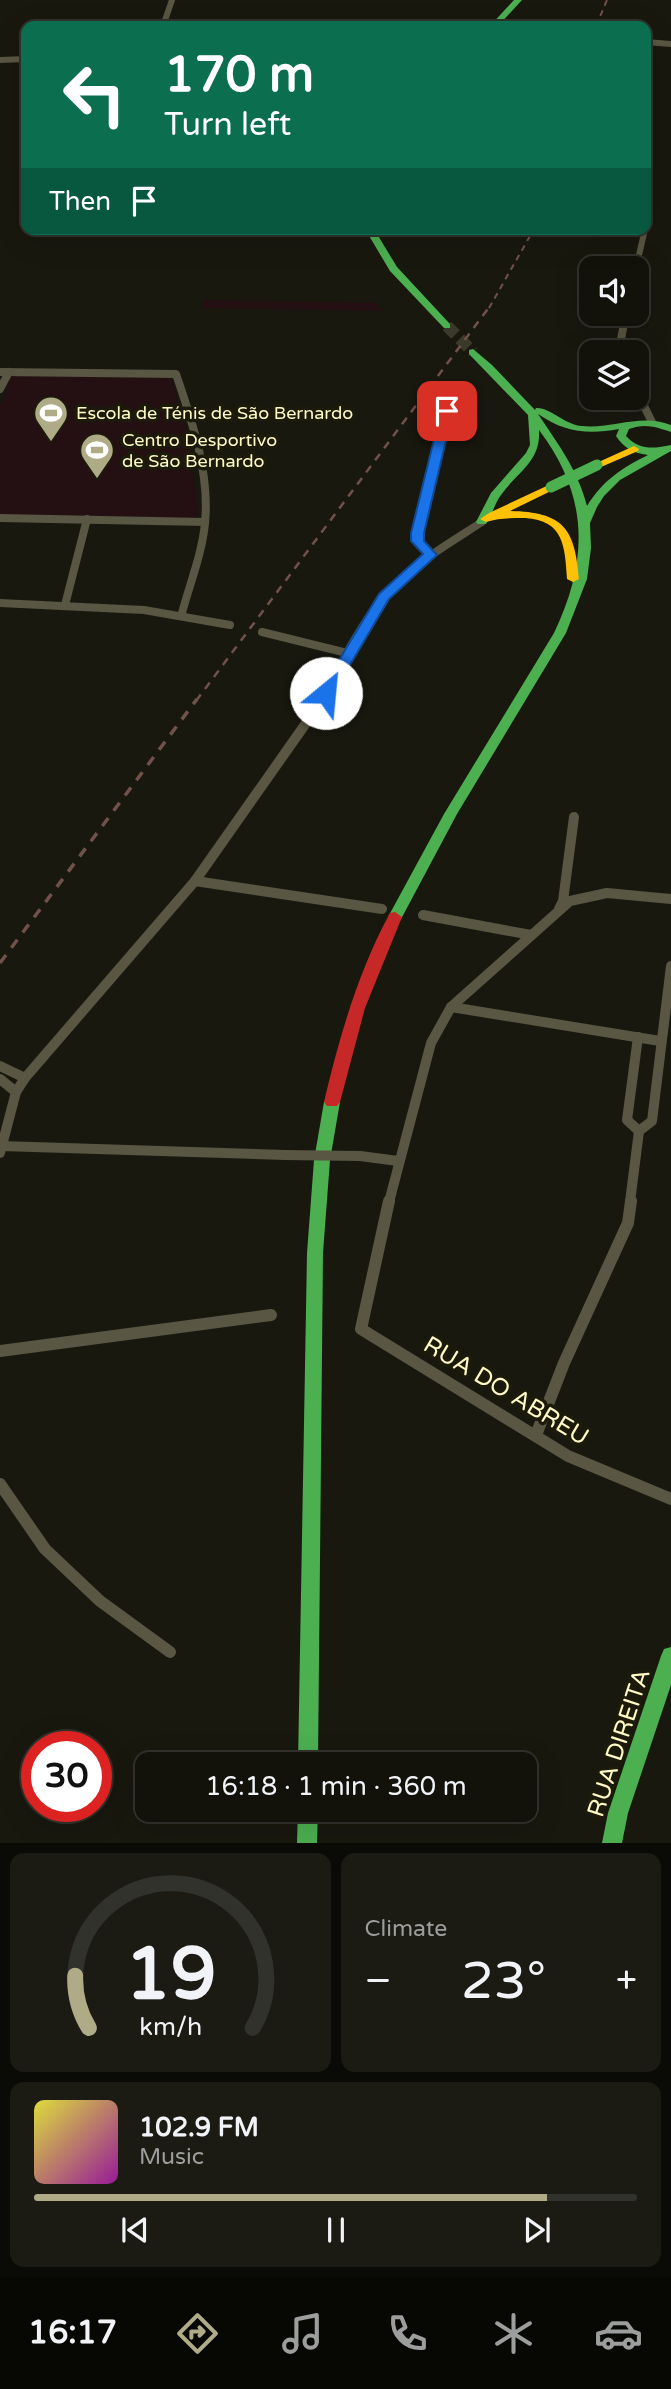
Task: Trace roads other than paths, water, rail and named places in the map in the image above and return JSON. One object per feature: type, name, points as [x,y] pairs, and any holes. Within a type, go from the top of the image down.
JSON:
[{"type":"main road","points":[[499,21],[518,0]]},
{"type":"main road","points":[[372,235],[391,268],[447,326]]},
{"type":"main road","points":[[473,352],[508,385],[557,425],[566,429],[585,432],[652,422],[671,429]]},
{"type":"main road","points":[[308,1752],[315,1238],[323,1147],[331,1099],[350,1024],[376,955],[467,790],[556,639],[572,604],[585,558],[584,524],[576,488],[565,459],[533,413],[508,385]]},
{"type":"main road","points":[[488,518],[495,495],[531,454],[535,445],[533,413]]},
{"type":"main road","points":[[631,424],[622,431],[621,436],[623,441],[634,449],[649,452],[668,449]]},
{"type":"main road","points":[[488,518],[519,508],[551,487],[634,449]]},
{"type":"main road","points":[[584,524],[601,485],[612,476],[668,449]]},
{"type":"main road","points":[[495,495],[501,503],[558,524],[568,534],[573,548],[572,604]]},
{"type":"main road","name":"RUA DIREITA","points":[[612,1843],[618,1813],[671,1656]]},
{"type":"main road","points":[[307,1843],[308,1822]]},
{"type":"street","points":[[165,21],[172,0]]},
{"type":"street","points":[[651,43],[671,44]]},
{"type":"street","points":[[0,60],[21,59]]},
{"type":"street","points":[[639,256],[644,235]]},
{"type":"street","points":[[0,389],[4,372],[176,374],[196,437],[203,482],[205,523],[182,613]]},
{"type":"street","points":[[646,410],[652,422]]},
{"type":"street","points":[[430,555],[418,541],[418,533],[447,411]]},
{"type":"street","points":[[0,518],[205,523]]},
{"type":"street","points":[[488,518],[430,555],[383,597],[315,713],[195,881],[25,1078],[16,1092],[1,1150],[360,1156],[398,1161],[431,1043],[451,1007],[570,901],[607,893],[671,899]]},
{"type":"street","points":[[65,605],[87,519]]},
{"type":"street","points":[[0,603],[130,607],[182,613],[230,625]]},
{"type":"street","points":[[262,632],[348,653]]},
{"type":"street","points":[[559,911],[563,901],[574,817]]},
{"type":"street","points":[[195,881],[382,909]]},
{"type":"street","points":[[423,915],[531,935]]},
{"type":"street","points":[[536,1435],[564,1363],[628,1223],[639,1131],[652,1121],[671,966]]},
{"type":"street","points":[[451,1007],[660,1041]]},
{"type":"street","points":[[638,1037],[627,1120],[639,1131]]},
{"type":"street","points":[[0,1066],[25,1078]]},
{"type":"street","points":[[0,1079],[16,1092]]},
{"type":"street","name":"RUA DO ABREU","points":[[398,1161],[361,1329],[568,1455],[671,1499]]},
{"type":"street","points":[[0,1351],[271,1315]]},
{"type":"street","points":[[0,1484],[45,1549],[100,1601],[170,1652]]},
{"type":"tunnel","points":[[447,326],[473,352]]},
{"type":"railway","points":[[598,21],[607,0]]},
{"type":"railway","points":[[489,308],[531,235]]},
{"type":"railway","points":[[196,701],[490,306]]},
{"type":"railway","points":[[0,963],[197,699]]},
{"type":"place","name":"Escola de Ténis de São Bernardo","points":[[51,443]]},
{"type":"place","name":"Centro Desportivo de São Bernardo","points":[[97,480]]}]
